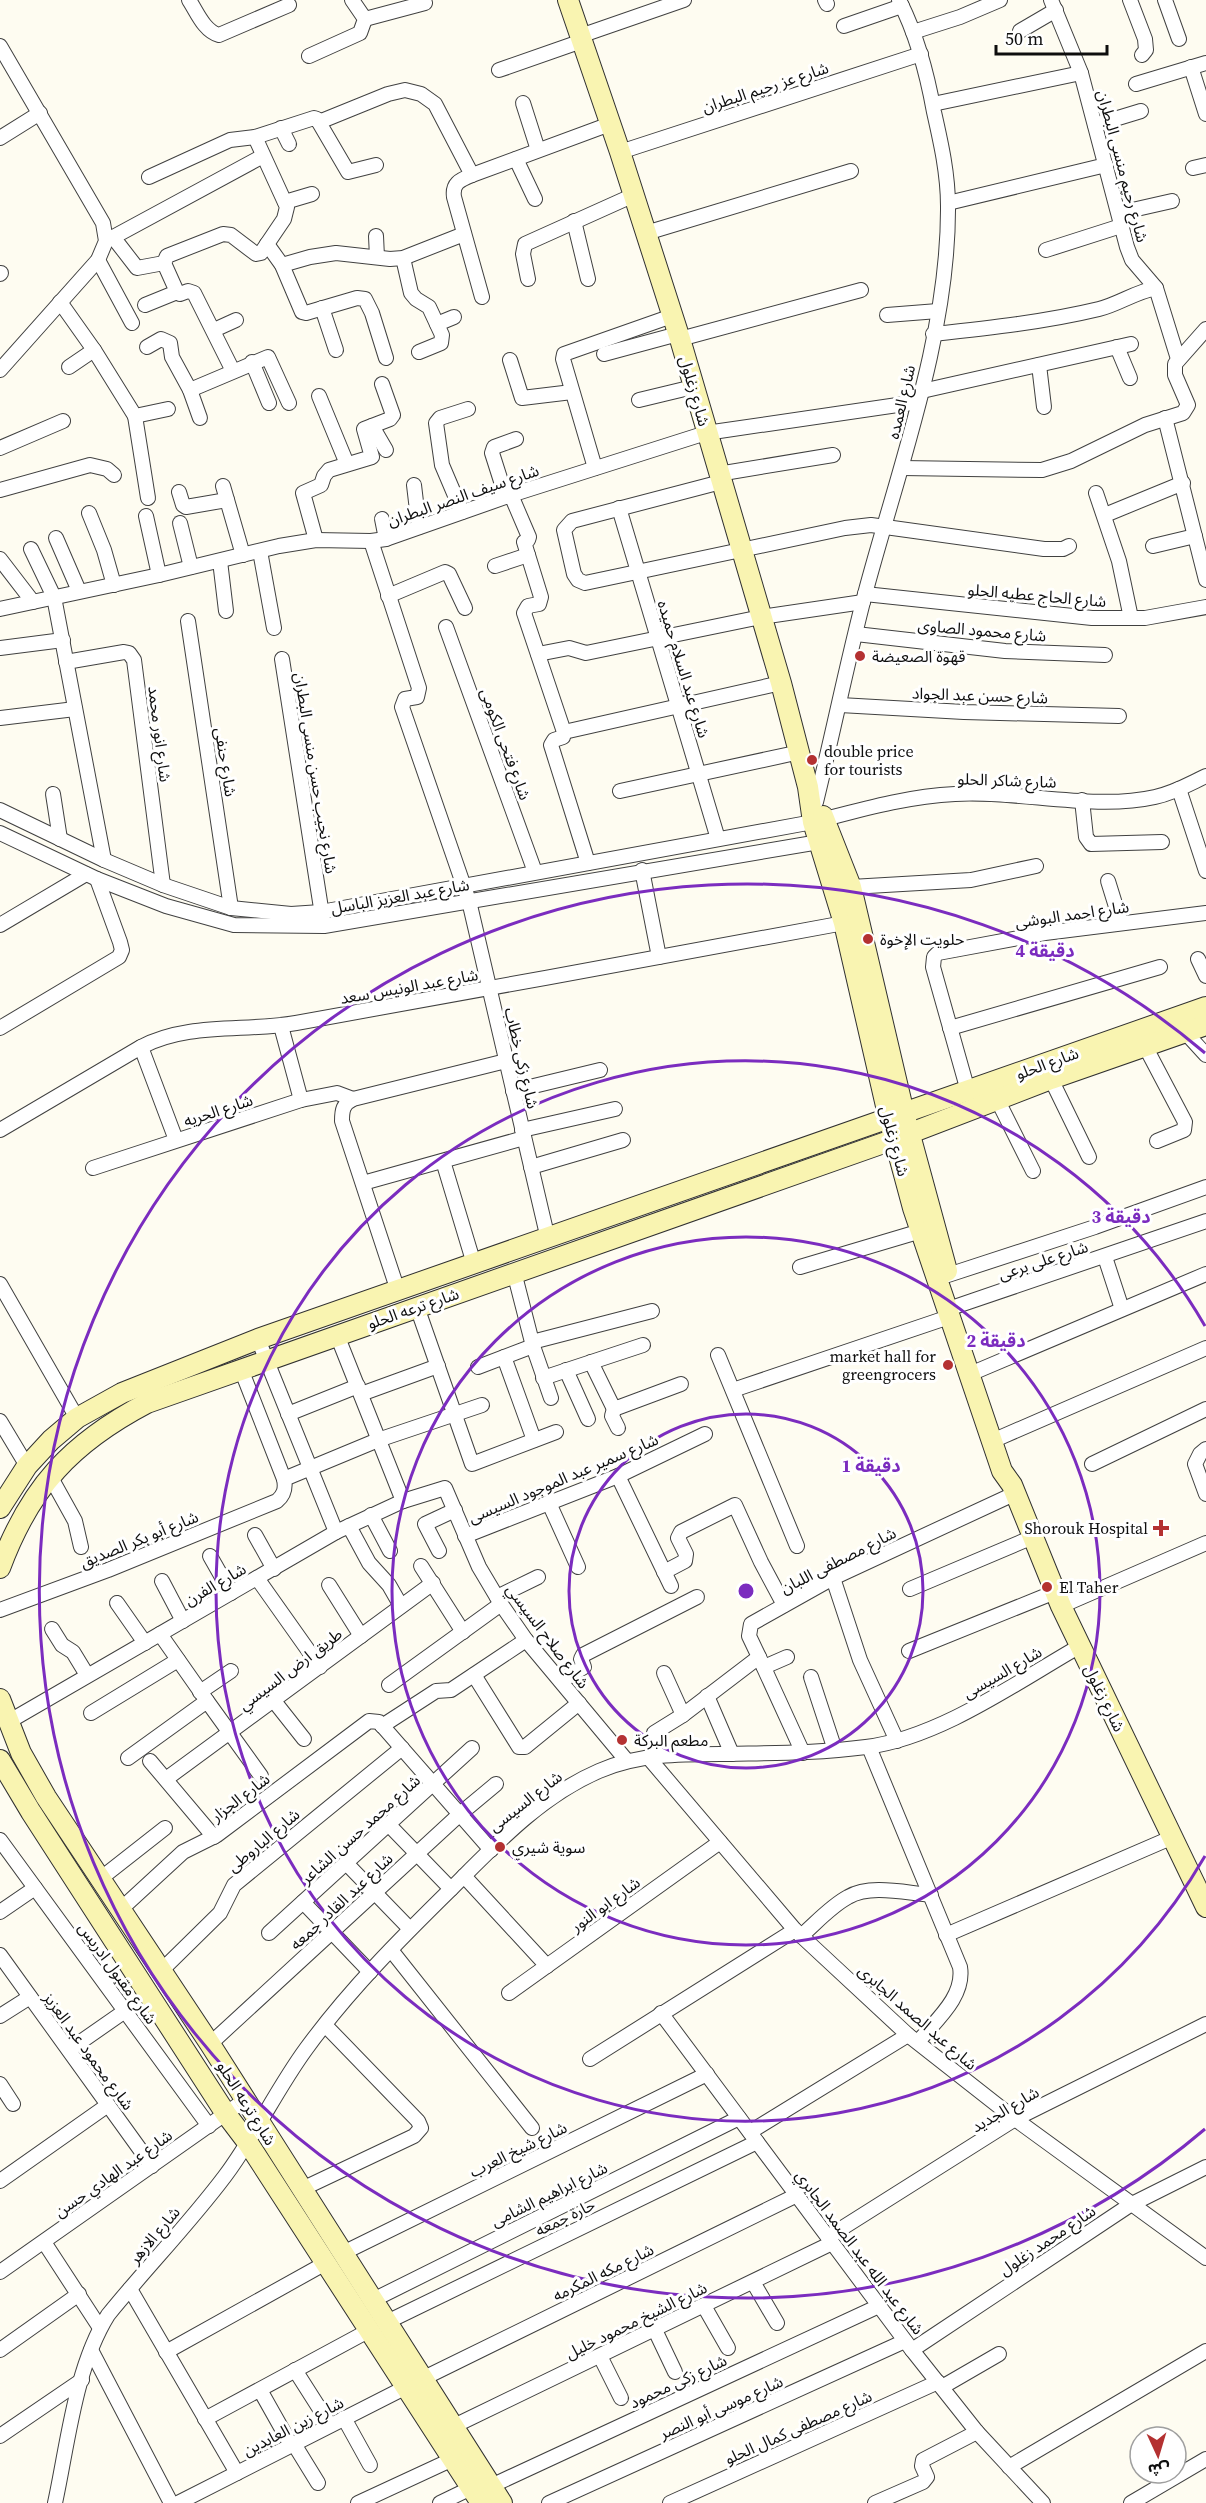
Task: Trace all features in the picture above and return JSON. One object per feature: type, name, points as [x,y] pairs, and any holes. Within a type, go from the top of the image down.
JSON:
[{"type":"street","points":[[189,0],[207,28],[219,35],[290,5]]},
{"type":"street","points":[[352,0],[365,19]]},
{"type":"street","name":"شارع زغلول","points":[[568,0],[677,329],[719,478],[781,682],[814,807],[819,842],[844,923],[896,1116],[948,1275],[953,1311],[1002,1471],[1014,1489],[1058,1599],[1173,1838],[1199,1874],[1206,1907]]},
{"type":"street","points":[[499,70],[684,0]]},
{"type":"street","points":[[913,32],[960,17],[1000,0]]},
{"type":"street","points":[[1130,0],[1145,39],[1146,50],[1142,55]]},
{"type":"street","points":[[1165,0],[1179,39]]},
{"type":"street","points":[[365,19],[425,3]]},
{"type":"street","points":[[844,26],[900,3]]},
{"type":"street","name":"شارع العمده","points":[[814,807],[864,598],[920,397],[938,310],[946,255],[948,203],[945,164],[921,54],[900,3]]},
{"type":"street","name":"شارع رحيم منسى البطران","points":[[1020,31],[1054,5],[1081,73],[1132,260],[1156,288],[1178,358],[1174,369],[1188,405],[1183,413],[1165,418]]},
{"type":"street","points":[[309,56],[360,33],[365,19]]},
{"type":"street","points":[[0,46],[103,224],[104,248],[132,323]]},
{"type":"street","name":"شارع عز رحيم البطران","points":[[620,152],[921,54]]},
{"type":"street","points":[[1136,84],[1206,63]]},
{"type":"street","points":[[1191,67],[1206,114]]},
{"type":"street","points":[[933,104],[1081,73]]},
{"type":"street","points":[[319,122],[388,94],[405,90],[421,94],[435,104],[472,175]]},
{"type":"street","points":[[523,103],[538,150]]},
{"type":"street","points":[[1095,125],[1141,111]]},
{"type":"street","points":[[0,138],[40,113]]},
{"type":"street","points":[[149,177],[231,140],[255,137],[310,118],[317,119],[348,172],[376,165]]},
{"type":"street","points":[[482,297],[453,191],[458,180],[610,124]]},
{"type":"street","points":[[281,128],[289,144]]},
{"type":"street","points":[[177,292],[164,263],[166,256],[223,234],[231,235],[256,254],[261,253],[287,213],[285,202],[255,137]]},
{"type":"street","points":[[0,370],[104,248],[263,156]]},
{"type":"street","points":[[516,159],[535,199]]},
{"type":"street","points":[[948,203],[1106,165]]},
{"type":"street","points":[[646,233],[851,171]]},
{"type":"street","points":[[285,202],[312,194]]},
{"type":"street","points":[[528,279],[523,254],[525,244],[634,195]]},
{"type":"street","points":[[1046,250],[1120,219],[1172,201]]},
{"type":"street","points":[[574,221],[588,279]]},
{"type":"street","points":[[282,265],[323,254],[349,253],[403,258],[464,234]]},
{"type":"street","points":[[376,236],[377,257]]},
{"type":"street","points":[[267,244],[282,265],[302,312],[306,314],[357,298],[365,299],[372,312],[386,358]]},
{"type":"street","points":[[104,248],[137,268],[164,263]]},
{"type":"street","points":[[403,258],[411,293],[429,307],[442,335],[441,343],[419,352]]},
{"type":"street","points":[[933,334],[1023,324],[1099,309],[1133,294],[1156,288]]},
{"type":"street","points":[[595,468],[563,359],[564,354],[861,290]]},
{"type":"street","points":[[145,305],[177,292],[180,294],[188,291],[194,292],[233,371]]},
{"type":"street","points":[[60,302],[94,350],[135,416],[148,498]]},
{"type":"street","points":[[322,308],[336,350]]},
{"type":"street","points":[[887,315],[938,310]]},
{"type":"street","points":[[437,324],[454,317]]},
{"type":"street","points":[[214,330],[236,320]]},
{"type":"street","points":[[604,354],[677,329]]},
{"type":"street","points":[[1178,358],[1206,329]]},
{"type":"street","points":[[147,347],[161,339],[170,343],[172,357],[190,390],[201,418]]},
{"type":"street","name":"شارع سيف النصر البطران","points":[[0,609],[316,540],[386,539],[509,496],[706,433],[920,397],[1040,364],[1124,346],[1130,378]]},
{"type":"street","points":[[69,367],[94,350]]},
{"type":"street","points":[[190,390],[265,357],[271,359],[289,403]]},
{"type":"street","points":[[510,360],[522,398],[572,392]]},
{"type":"street","points":[[252,362],[269,403]]},
{"type":"street","points":[[1040,364],[1044,407]]},
{"type":"street","points":[[316,540],[303,493],[321,485],[329,470],[372,457],[364,431],[390,419],[393,415],[382,384]]},
{"type":"street","points":[[639,400],[693,387]]},
{"type":"street","points":[[318,396],[347,464]]},
{"type":"street","points":[[135,416],[168,409]]},
{"type":"street","points":[[462,512],[442,465],[436,423],[440,418],[468,410]]},
{"type":"street","points":[[902,468],[1042,470],[1071,461],[1125,433],[1165,418],[1206,580]]},
{"type":"street","points":[[0,448],[63,421]]},
{"type":"street","points":[[372,426],[386,450]]},
{"type":"street","points":[[516,439],[494,447],[492,453],[529,537],[524,542],[542,600],[539,604],[525,608],[524,613],[564,732],[563,737],[554,740],[551,745],[588,862]]},
{"type":"street","points":[[833,455],[719,478],[572,520],[564,530],[574,574],[578,580],[592,581],[858,526],[885,525],[1044,549],[1064,549],[1069,546]]},
{"type":"street","points":[[0,490],[90,465],[107,469],[114,475]]},
{"type":"street","points":[[1105,516],[1183,483]]},
{"type":"street","points":[[414,485],[419,527]]},
{"type":"street","points":[[223,486],[243,555]]},
{"type":"street","points":[[179,492],[183,505],[189,508],[227,500]]},
{"type":"street","points":[[1096,493],[1119,561],[1131,618]]},
{"type":"street","name":"شارع عبد السلام حميده","points":[[619,508],[718,838]]},
{"type":"street","points":[[89,513],[104,550],[114,585]]},
{"type":"street","points":[[146,516],[159,575]]},
{"type":"street","points":[[382,519],[386,539]]},
{"type":"street","points":[[180,523],[191,567]]},
{"type":"street","points":[[1153,546],[1195,536]]},
{"type":"street","points":[[56,538],[79,591]]},
{"type":"street","points":[[371,541],[388,596],[445,572],[449,574],[465,608]]},
{"type":"street","points":[[31,549],[54,597],[104,860]]},
{"type":"street","points":[[260,551],[274,628]]},
{"type":"street","points":[[495,566],[528,555]]},
{"type":"street","points":[[0,559],[33,602]]},
{"type":"street","points":[[220,561],[226,611]]},
{"type":"street","name":"شارع زكى خطاب","points":[[388,596],[420,691],[417,697],[405,699],[402,707],[469,901],[548,1239]]},
{"type":"street","name":"شارع الحاج عطيه الحلو","points":[[538,654],[569,648],[586,653],[864,598],[1092,618],[1131,618],[1206,607]]},
{"type":"street","name":"شارع حنفى","points":[[188,621],[231,908]]},
{"type":"street","name":"شارع فتحى الكومى","points":[[446,627],[535,872]]},
{"type":"street","name":"شارع محمود الصاوى","points":[[856,634],[1005,651],[1105,656]]},
{"type":"street","points":[[0,648],[63,640]]},
{"type":"street","name":"شارع انور محمد","points":[[66,662],[124,652],[132,656],[134,660],[163,885]]},
{"type":"street","name":"شارع نجيب حسن منسى البطران","points":[[282,659],[324,926]]},
{"type":"street","points":[[564,732],[781,682]]},
{"type":"street","name":"شارع حسن عبد الجواد","points":[[840,705],[964,712],[1119,716]]},
{"type":"street","points":[[0,718],[75,709]]},
{"type":"street","points":[[620,791],[800,752]]},
{"type":"street","name":"شارع شاكر الحلو","points":[[814,807],[877,806],[955,794],[1082,800],[1154,797],[1205,781]]},
{"type":"street","points":[[1179,789],[1206,871]]},
{"type":"street","points":[[53,794],[60,839]]},
{"type":"street","points":[[1082,800],[1086,837],[1091,844],[1162,842]]},
{"type":"street","name":"شارع زغلول","points":[[814,807],[851,887],[896,1116]]},
{"type":"street","name":"شارع عبد العزيز الباسل","points":[[0,810],[104,860],[163,885],[231,908],[281,914],[321,912],[718,838],[814,807]]},
{"type":"street","name":"شارع عبد العزيز الباسل","points":[[2,835],[91,876],[166,906],[234,925],[284,927],[324,926],[642,870],[819,842]]},
{"type":"street","points":[[851,887],[971,880],[1036,866]]},
{"type":"street","points":[[642,870],[659,957]]},
{"type":"street","points":[[0,925],[91,876],[122,950],[119,957],[0,1029]]},
{"type":"street","points":[[1108,881],[1121,923]]},
{"type":"street","name":"شارع احمد البوشى","points":[[950,1028],[933,967],[934,957],[943,951],[1121,923],[1206,913]]},
{"type":"street","name":"شارع عبد الونيس سعد","points":[[0,1130],[141,1047],[175,1033],[281,1026],[844,923]]},
{"type":"street","points":[[1198,959],[1206,976]]},
{"type":"street","points":[[968,1091],[950,1028],[1160,968]]},
{"type":"street","name":"شارع الحلو","points":[[902,1136],[997,1099],[1016,1083],[1206,1007]]},
{"type":"street","name":"شارع الحلو","points":[[896,1116],[968,1091],[1051,1079],[1206,1025]]},
{"type":"street","points":[[281,1026],[301,1100]]},
{"type":"street","points":[[1185,1032],[1206,1055]]},
{"type":"street","points":[[1145,1046],[1185,1122],[1184,1130],[1157,1141]]},
{"type":"street","points":[[141,1047],[176,1140]]},
{"type":"street","points":[[398,1291],[342,1121],[342,1112],[346,1103],[353,1099],[506,1061]]},
{"type":"street","points":[[513,1091],[600,1070]]},
{"type":"street","points":[[1051,1079],[1089,1157]]},
{"type":"street","name":"شارع الحريه","points":[[93,1168],[301,1100],[337,1093],[353,1099]]},
{"type":"street","points":[[997,1099],[1033,1171]]},
{"type":"street","points":[[363,1183],[443,1161],[523,1134],[615,1109]]},
{"type":"street","name":"شارع ترعه الحلو","points":[[0,1509],[27,1466],[51,1440],[77,1418],[122,1393],[258,1339],[896,1116]]},
{"type":"street","name":"شارع زغلول","points":[[902,1136],[921,1231],[977,1371],[1012,1474],[1014,1489]]},
{"type":"street","name":"شارع ترعه الحلو","points":[[0,1568],[21,1520],[50,1476],[81,1444],[112,1421],[147,1403],[902,1136]]},
{"type":"street","points":[[531,1167],[623,1140]]},
{"type":"street","points":[[443,1161],[474,1264]]},
{"type":"street","points":[[948,1275],[1095,1227],[1206,1187]]},
{"type":"street","name":"شارع على برعى","points":[[732,1390],[1206,1221]]},
{"type":"street","points":[[800,1267],[921,1231]]},
{"type":"street","points":[[1105,1257],[1122,1309]]},
{"type":"street","points":[[514,1272],[532,1344],[551,1398]]},
{"type":"street","points":[[977,1371],[1206,1274]]},
{"type":"street","points":[[0,1284],[77,1418]]},
{"type":"street","points":[[417,1306],[472,1464],[556,1432]]},
{"type":"street","points":[[478,1367],[532,1344],[652,1311]]},
{"type":"street","points":[[337,1335],[404,1501]]},
{"type":"street","points":[[258,1339],[336,1532]]},
{"type":"street","points":[[543,1378],[643,1345]]},
{"type":"street","points":[[999,1437],[1206,1348]]},
{"type":"street","points":[[718,1355],[797,1546]]},
{"type":"street","points":[[504,1357],[534,1440]]},
{"type":"street","points":[[591,1362],[614,1409],[612,1416],[618,1428]]},
{"type":"street","points":[[288,1414],[438,1366]]},
{"type":"street","points":[[241,1369],[284,1485]]},
{"type":"street","points":[[566,1370],[588,1419]]},
{"type":"street","points":[[614,1409],[681,1384]]},
{"type":"street","name":"شارع أبو بكر الصديق","points":[[0,1610],[108,1570],[277,1501],[284,1485],[310,1469],[378,1440],[482,1405]]},
{"type":"street","points":[[1092,1464],[1206,1409]]},
{"type":"street","points":[[0,1421],[27,1466]]},
{"type":"street","name":"شارع سمير عبد الموجود السيسى","points":[[465,1536],[618,1476],[705,1434]]},
{"type":"street","points":[[1206,1449],[1196,1459],[1196,1464],[1206,1494]]},
{"type":"street","points":[[50,1476],[75,1521],[81,1547]]},
{"type":"street","points":[[618,1476],[671,1586]]},
{"type":"street","name":"شارع الفرن","points":[[8,1722],[336,1532],[404,1501],[445,1488]]},
{"type":"street","name":"شارع صلاح السيسي","points":[[445,1488],[465,1536],[499,1601],[526,1640],[627,1761]]},
{"type":"street","name":"شارع مصطفى اللبان","points":[[762,1662],[749,1636],[749,1626],[833,1578],[1014,1489]]},
{"type":"street","points":[[549,1503],[578,1567]]},
{"type":"street","points":[[664,1572],[682,1563],[686,1558],[679,1541],[681,1532],[733,1505],[737,1506],[761,1562],[784,1605]]},
{"type":"street","points":[[439,1551],[425,1524],[455,1510]]},
{"type":"street","points":[[371,1515],[390,1551]]},
{"type":"street","points":[[349,1526],[369,1563],[389,1585],[401,1606]]},
{"type":"street","points":[[255,1535],[274,1569]]},
{"type":"street","points":[[910,1589],[1033,1537]]},
{"type":"street","points":[[909,1651],[1058,1599],[1206,1543]]},
{"type":"street","points":[[210,1556],[231,1593]]},
{"type":"street","points":[[422,1566],[463,1632]]},
{"type":"street","points":[[389,1686],[463,1632],[499,1601],[538,1577]]},
{"type":"street","points":[[258,1578],[320,1667]]},
{"type":"street","points":[[833,1578],[860,1660],[897,1741]]},
{"type":"street","points":[[162,1581],[183,1621]]},
{"type":"street","name":"طريق ارض السيسي","points":[[166,1779],[433,1583]]},
{"type":"street","points":[[329,1585],[361,1636]]},
{"type":"street","points":[[561,1681],[584,1667],[581,1659],[583,1655],[697,1597]]},
{"type":"street","points":[[117,1603],[145,1643]]},
{"type":"street","points":[[52,1629],[62,1645],[73,1652],[87,1676]]},
{"type":"street","points":[[160,1634],[261,1776]]},
{"type":"street","points":[[491,1850],[382,1726],[436,1691],[449,1691],[526,1640]]},
{"type":"street","name":"شارع السيسى","points":[[248,2143],[290,2072],[325,2025],[370,1972],[410,1929],[513,1829],[566,1787],[600,1770],[627,1761],[653,1756],[803,1753],[869,1747],[897,1741],[956,1717],[1080,1646]]},
{"type":"street","points":[[653,1756],[654,1733],[683,1715],[707,1696],[762,1662],[787,1657]]},
{"type":"street","points":[[91,1713],[178,1660]]},
{"type":"street","points":[[762,1662],[803,1753]]},
{"type":"street","points":[[129,1758],[231,1671]]},
{"type":"street","points":[[664,1673],[683,1715]]},
{"type":"street","points":[[474,1675],[519,1747],[525,1747],[579,1703]]},
{"type":"street","points":[[811,1677],[835,1750]]},
{"type":"street","points":[[707,1696],[732,1754]]},
{"type":"street","name":"شارع ترعه الحلو","points":[[0,1699],[21,1753],[76,1843],[210,2044],[387,2322],[453,2459],[486,2495]]},
{"type":"street","points":[[274,1701],[304,1739]]},
{"type":"street","name":"شارع الجزار","points":[[120,1910],[183,1852],[214,1837],[369,1720],[375,1720],[382,1726]]},
{"type":"street","name":"حارة جمعه","points":[[387,2322],[754,2137],[913,2038],[954,1997],[960,1986],[960,1967],[869,1747]]},
{"type":"street","name":"شارع الباروطى","points":[[161,1971],[220,1913],[234,1885],[402,1748]]},
{"type":"street","name":"شارع محمد حسن الشاعر","points":[[269,1933],[472,1748]]},
{"type":"street","name":"شارع عبد الصمد الجابرى","points":[[653,1756],[720,1842],[798,1933],[913,2038],[1015,2120],[1206,2258]]},
{"type":"street","name":"شارع ترعه الحلو","points":[[0,1760],[57,1853],[369,2331],[454,2426],[486,2495]]},
{"type":"street","points":[[150,1761],[214,1837]]},
{"type":"street","name":"شارع عبد القادر جمعه","points":[[210,2044],[333,1933],[374,1892],[496,1784]]},
{"type":"street","points":[[389,1824],[451,1889]]},
{"type":"street","points":[[100,1879],[165,1828]]},
{"type":"street","points":[[946,1935],[1173,1838]]},
{"type":"street","name":"شارع مقبول ادريس","points":[[0,1840],[209,2126]]},
{"type":"street","name":"شارع ابو النور","points":[[509,1993],[720,1842]]},
{"type":"street","points":[[57,1853],[76,1843]]},
{"type":"street","points":[[346,1863],[410,1929]]},
{"type":"street","points":[[464,1876],[547,1966]]},
{"type":"street","points":[[0,1912],[35,1888]]},
{"type":"street","points":[[590,2059],[661,2013],[798,1933],[838,1904],[858,1893],[880,1891],[931,1895]]},
{"type":"street","points":[[303,1902],[370,1972]]},
{"type":"street","points":[[391,1950],[532,2128]]},
{"type":"street","name":"شارع محمود عبد العزيز","points":[[0,1955],[152,2166]]},
{"type":"street","points":[[0,2016],[30,1997]]},
{"type":"street","points":[[69,2050],[125,2012]]},
{"type":"street","name":"شارع عبد الله عبد الصمد الجابري","points":[[661,2013],[909,2345],[977,2432],[1043,2503]]},
{"type":"street","name":"شارع الجديد","points":[[830,2240],[1015,2120],[1206,2024]]},
{"type":"street","points":[[302,2189],[414,2136],[421,2128],[418,2121],[325,2025]]},
{"type":"street","name":"شارع شيخ العرب","points":[[343,2253],[707,2074]]},
{"type":"street","points":[[0,2084],[13,2104]]},
{"type":"street","name":"شارع عبد الهادي حسن","points":[[0,2272],[245,2100]]},
{"type":"street","points":[[0,2181],[108,2104]]},
{"type":"street","name":"شارع ابراهيم الشامى","points":[[373,2300],[739,2118]]},
{"type":"street","name":"شارع الازهر","points":[[55,2503],[82,2380],[100,2328],[224,2177],[248,2143]]},
{"type":"street","name":"شارع محمد زغلول","points":[[909,2345],[1130,2205],[1206,2167]]},
{"type":"street","name":"شارع مكه المكرمه","points":[[415,2383],[797,2195]]},
{"type":"street","name":"شارع الشيخ محمود خليل","points":[[454,2426],[753,2282],[830,2240]]},
{"type":"street","points":[[44,2242],[100,2328]]},
{"type":"street","points":[[166,2352],[324,2264]]},
{"type":"street","points":[[753,2282],[777,2323]]},
{"type":"street","points":[[130,2289],[237,2473]]},
{"type":"street","points":[[0,2350],[79,2294]]},
{"type":"street","points":[[704,2306],[728,2349]]},
{"type":"street","name":"شارع زكى محمود","points":[[440,2503],[486,2495],[879,2306]]},
{"type":"street","points":[[655,2330],[675,2372]]},
{"type":"street","points":[[205,2419],[369,2331]]},
{"type":"street","name":"شارع موسى أبو النصر","points":[[549,2503],[909,2345]]},
{"type":"street","points":[[91,2350],[171,2503]]},
{"type":"street","points":[[1009,2467],[1206,2351]]},
{"type":"street","name":"شارع مصطفى كمال الحلو","points":[[670,2503],[940,2384],[999,2354]]},
{"type":"street","points":[[600,2356],[621,2398]]},
{"type":"street","points":[[295,2370],[330,2426]]},
{"type":"street","points":[[0,2436],[82,2380]]},
{"type":"street","name":"شارع زين العابدين","points":[[177,2503],[415,2383]]},
{"type":"street","points":[[260,2390],[318,2483]]},
{"type":"street","points":[[344,2418],[370,2465]]},
{"type":"street","points":[[875,2503],[923,2482],[927,2476],[922,2466],[923,2460],[977,2432]]},
{"type":"street","points":[[358,2503],[453,2459]]},
{"type":"street","points":[[1131,2503],[1206,2459]]},
{"type":"place","name":"قهوة الصعيضة","points":[[860,656]]},
{"type":"place","name":"double price for tourists","points":[[812,760]]},
{"type":"place","name":"حلويت الإخوة","points":[[868,939]]},
{"type":"place","name":"market hall for greengrocers","points":[[948,1365]]},
{"type":"place","name":"Shorouk Hospital","points":[[1161,1528]]},
{"type":"place","name":"El Taher","points":[[1047,1587]]},
{"type":"place","name":"مطعم البركة","points":[[622,1740]]},
{"type":"place","name":"سوية شيري","points":[[500,1847]]}]
